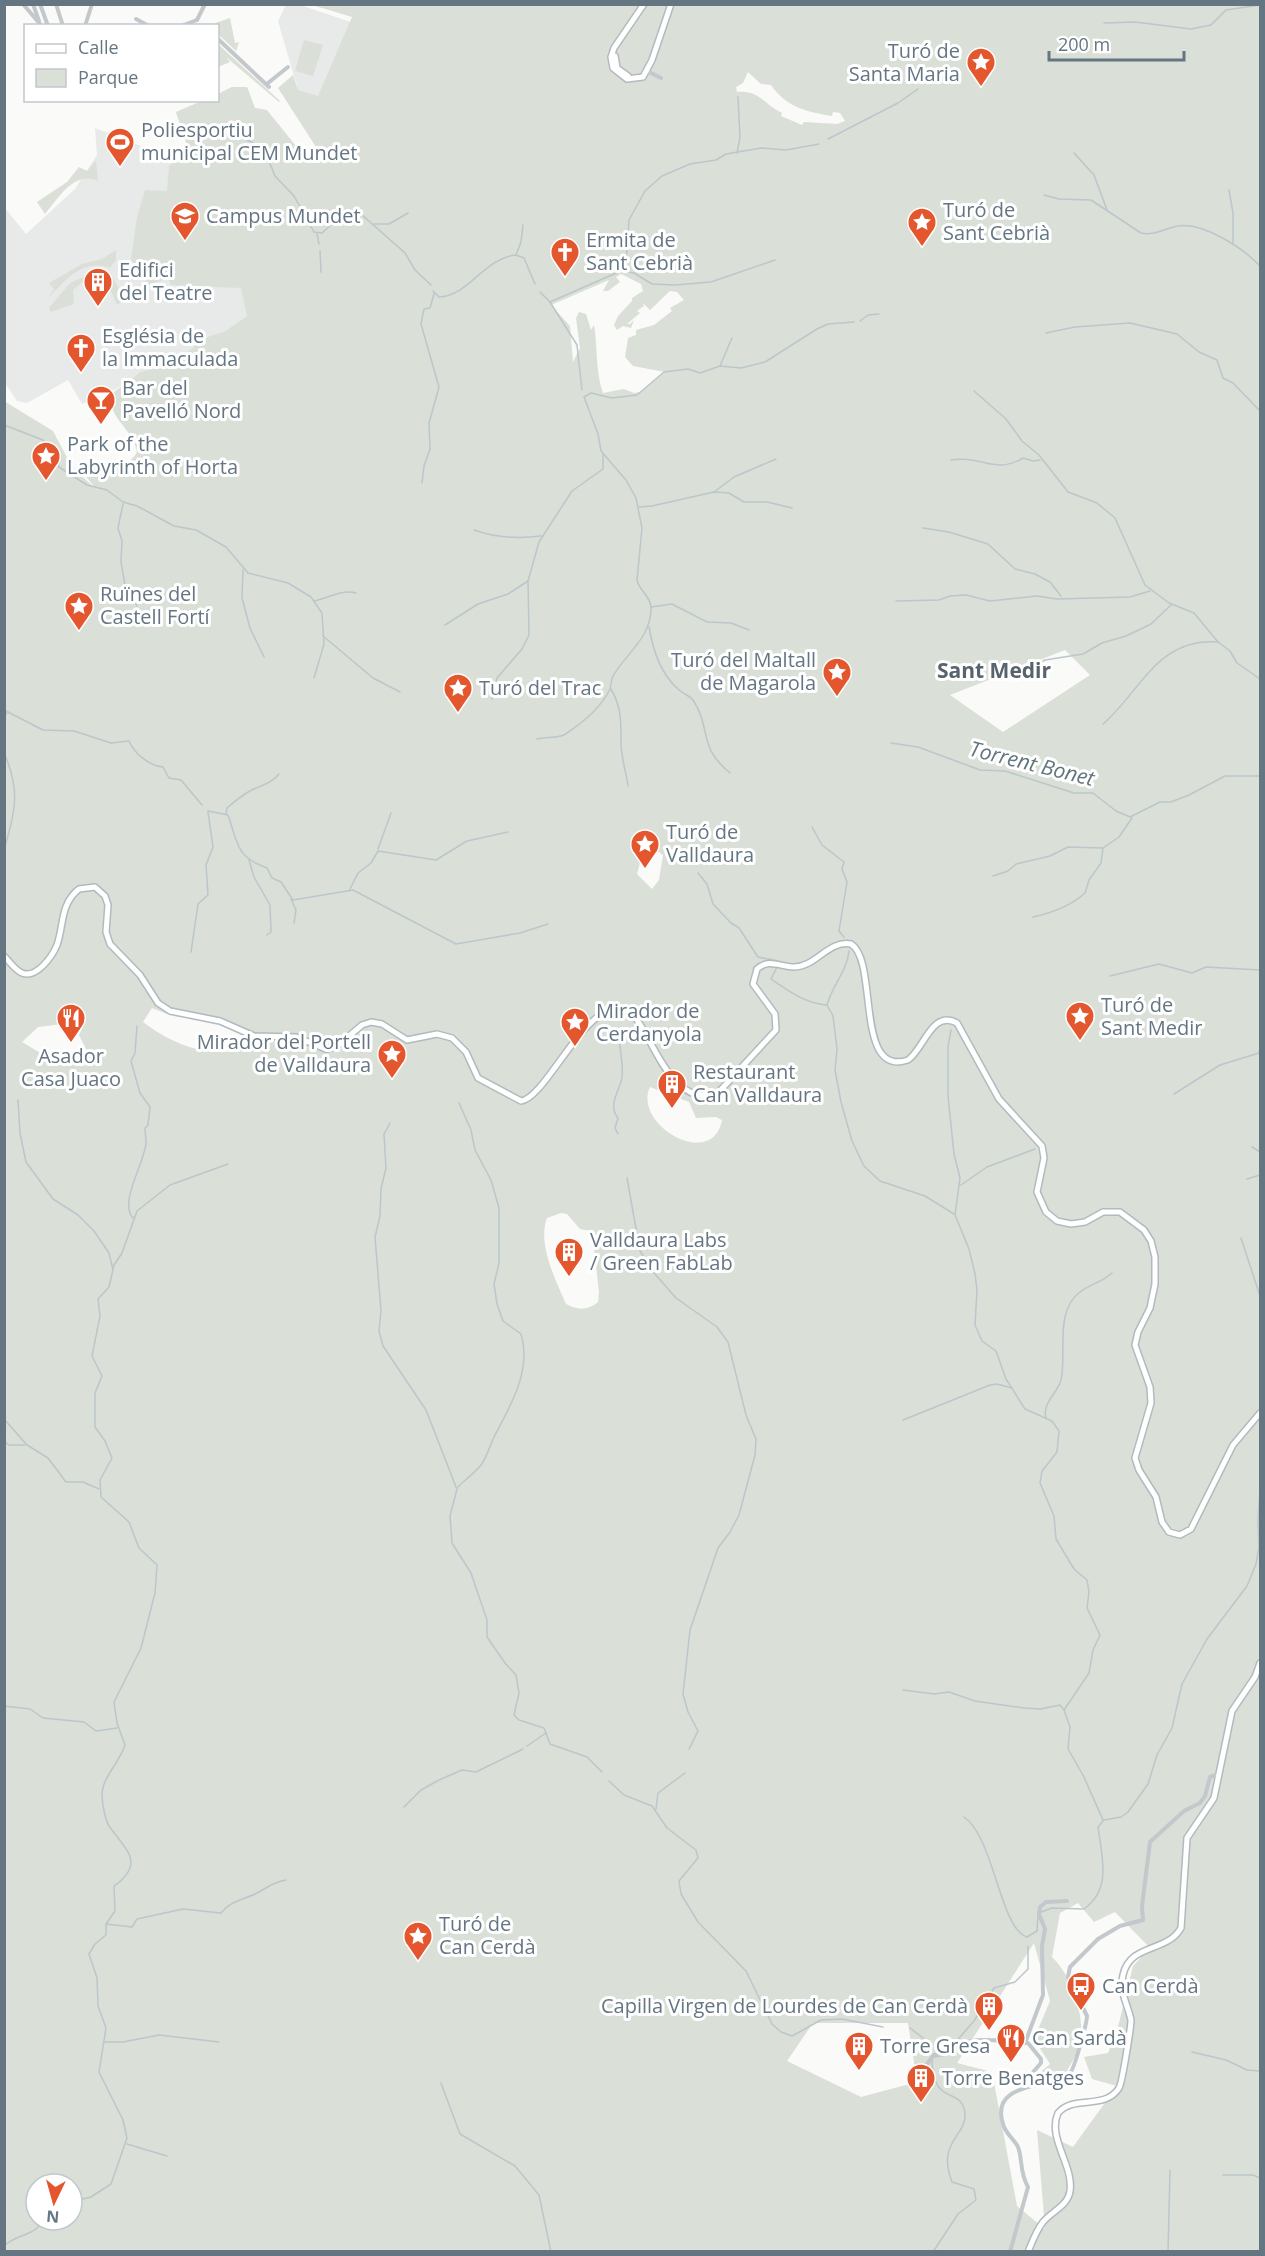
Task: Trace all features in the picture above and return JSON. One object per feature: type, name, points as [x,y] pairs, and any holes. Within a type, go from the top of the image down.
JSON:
[{"type":"street","points":[[23,4],[40,24]]},
{"type":"street","points":[[33,4],[41,24]]},
{"type":"street","points":[[40,4],[47,24]]},
{"type":"street","points":[[56,4],[62,24]]},
{"type":"street","points":[[86,24],[92,4]]},
{"type":"street","points":[[190,24],[199,22],[205,4]]},
{"type":"street","points":[[646,4],[620,44],[615,59],[617,68],[626,75],[635,76],[650,72],[661,78]]},
{"type":"street","points":[[646,4],[615,46],[611,57],[613,68],[620,76],[630,80],[643,77],[650,72],[671,4]]},
{"type":"street","points":[[136,19],[145,24]]},
{"type":"street","points":[[219,40],[268,85],[288,67]]},
{"type":"street","points":[[4,957],[24,973],[38,970],[56,946],[64,911],[71,897],[82,888],[95,887],[103,893],[108,902],[106,932],[110,944],[140,975],[158,1003],[167,1010],[220,1021],[254,1036],[296,1037],[326,1049],[336,1047],[362,1025],[371,1022],[382,1024],[407,1040],[445,1035],[464,1049],[478,1078],[511,1098],[521,1101],[536,1095],[563,1053],[606,1012],[616,1008],[625,1009],[634,1017],[678,1084],[699,1095],[719,1092],[776,1030],[775,1014],[753,984],[757,969],[769,963],[792,967],[804,966],[837,944],[851,944],[861,955],[875,1040],[883,1056],[894,1061],[908,1060],[938,1023],[947,1020],[957,1023],[999,1099],[1042,1146],[1044,1158],[1037,1192],[1046,1212],[1057,1221],[1071,1224],[1085,1222],[1103,1212],[1120,1212],[1148,1235],[1155,1257],[1155,1284],[1150,1308],[1138,1332],[1135,1346],[1150,1387],[1151,1403],[1135,1458],[1138,1470],[1156,1497],[1163,1526],[1169,1532],[1180,1535],[1191,1529],[1233,1445],[1260,1413]]},
{"type":"street","points":[[1028,2252],[1041,2225],[1065,2203],[1070,2194],[1070,2184],[1056,2129],[1058,2113],[1072,2104],[1104,2100],[1122,2084],[1124,2055],[1131,2029],[1122,1989],[1123,1972],[1134,1955],[1169,1940],[1179,1931],[1187,1838],[1212,1803],[1232,1711],[1255,1677],[1260,1663]]},
{"type":"street","points":[[1018,2089],[1062,2078],[1073,2069],[1087,2016],[1068,1977],[1069,1969],[1098,1939],[1120,1926],[1143,1920],[1142,1906],[1150,1842],[1184,1811],[1200,1803],[1205,1796],[1210,1777],[1219,1774]]},
{"type":"street","points":[[1025,2043],[1043,1995],[1042,1946],[1045,1929],[1039,1914],[1040,1907],[1046,1902],[1067,1901]]},
{"type":"street","points":[[925,2067],[933,2056],[952,2053],[957,2044],[985,2038],[1014,2044],[1028,2043],[1041,2059],[1039,2068],[1013,2092],[1002,2111],[1004,2128],[1019,2149],[1021,2173],[1028,2187],[1010,2252]]},
{"type":"shaded area","points":[[297,4],[351,22],[318,97],[298,90],[278,21],[286,5]]},
{"type":"shaded area","name":"Campus Mundet","points":[[232,87],[247,87],[255,108],[267,110],[247,316],[225,331],[204,338],[173,364],[140,372],[116,389],[82,404],[68,380],[27,403],[17,401],[5,383],[4,207],[26,234],[75,189],[97,155],[95,128],[162,154],[189,151],[176,112],[200,102],[219,102],[219,94]]},
{"type":"green space","points":[[312,5],[1260,5],[1260,2251],[5,2251],[4,401],[53,431],[72,467],[97,490],[83,473],[121,466],[133,458],[137,452],[135,444],[113,411],[110,395],[140,372],[173,364],[204,338],[225,331],[247,316],[241,288],[171,285],[168,278],[149,285],[131,260],[137,217],[145,190],[167,191],[169,166],[189,151],[176,112],[200,102],[219,102],[219,94],[232,87],[247,87],[255,108],[267,110],[304,156],[316,147],[278,88],[293,75],[298,90],[318,96],[352,17]],"holes":[[[748,72],[761,84],[771,85],[783,99],[790,103],[814,113],[832,116],[833,112],[840,113],[845,121],[837,124],[804,122],[802,125],[781,116],[782,113],[756,95],[737,92],[736,87],[743,83]],[[621,274],[641,284],[643,291],[632,298],[632,301],[618,316],[614,325],[617,330],[623,326],[631,328],[634,320],[627,324],[640,313],[637,311],[644,306],[643,303],[650,310],[670,291],[677,292],[684,300],[670,308],[672,311],[654,325],[636,330],[636,335],[628,338],[625,357],[633,366],[665,372],[640,392],[634,393],[624,389],[603,393],[594,325],[591,330],[586,314],[579,312],[576,318],[580,348],[573,362],[570,326],[551,305],[609,280],[603,291],[608,291],[620,282],[616,277]],[[1065,650],[1090,675],[1003,732],[950,695]],[[652,852],[659,852],[663,855],[659,880],[652,889],[637,874],[641,859]],[[152,1008],[167,1014],[219,1023],[245,1037],[240,1050],[227,1052],[202,1050],[165,1037],[143,1022]],[[62,1024],[83,1027],[79,1035],[87,1051],[76,1060],[64,1050],[52,1060],[22,1042],[38,1027]],[[650,1087],[689,1102],[696,1118],[716,1117],[722,1120],[716,1135],[704,1142],[691,1142],[676,1137],[662,1128],[652,1115],[648,1101]],[[561,1213],[567,1214],[580,1229],[592,1231],[599,1292],[598,1302],[590,1307],[582,1309],[566,1304],[546,1250],[544,1239],[547,1218]],[[1078,1903],[1094,1922],[1115,1912],[1150,1948],[1133,1966],[1117,2031],[1108,2053],[1084,2057],[1092,2079],[1117,2086],[1073,2147],[1037,2130],[1045,2229],[1017,2206],[992,2072],[957,2063],[1034,1943],[1050,2001],[1034,2039],[1050,2064],[1024,2086],[1065,2075],[1080,2045],[1081,2023],[1071,1986],[1066,1975],[1052,1957],[1060,1913]],[[813,2023],[908,2023],[917,2082],[861,2097],[787,2061]]]},
{"type":"green space","points":[[230,18],[235,43],[239,42],[236,51],[219,35],[219,24],[213,24]]},
{"type":"green space","points":[[304,40],[323,45],[313,76],[295,71]]},
{"type":"green space","points":[[219,45],[280,101],[226,57],[230,62],[219,67]]},
{"type":"green space","points":[[96,161],[98,181],[81,179],[74,183],[61,194],[45,214],[37,202],[67,182],[79,167],[87,171]]},
{"type":"green space","points":[[116,250],[116,260],[110,268],[91,266],[83,269],[68,278],[48,298],[54,289],[49,283],[82,264],[102,259]]},
{"type":"green space","points":[[95,273],[112,277],[120,290],[121,302],[117,305],[111,291],[104,295],[95,279]]},
{"type":"green space","points":[[91,274],[73,290],[74,304],[51,312],[49,308],[70,283]]},
{"type":"waterway","points":[[1104,23],[1135,22],[1191,29],[1211,25],[1226,10],[1260,5]]},
{"type":"waterway","points":[[828,139],[898,103],[918,89]]},
{"type":"waterway","points":[[737,153],[740,137],[738,97]]},
{"type":"waterway","points":[[241,137],[255,144],[266,154],[275,176],[294,196],[314,232],[322,233],[333,223]]},
{"type":"waterway","points":[[550,302],[623,270],[629,220],[645,191],[662,176],[690,164],[716,160],[726,154],[761,148],[786,150],[819,144]]},
{"type":"waterway","points":[[1074,153],[1094,175],[1107,210]]},
{"type":"waterway","points":[[1229,190],[1233,213],[1233,244]]},
{"type":"waterway","points":[[1044,195],[1059,199],[1091,200],[1141,233],[1155,233],[1178,226],[1199,228],[1233,244],[1260,266]]},
{"type":"waterway","points":[[338,216],[354,212],[361,214],[405,253],[415,270],[431,285]]},
{"type":"waterway","points":[[374,224],[389,224],[408,213]]},
{"type":"waterway","points":[[516,255],[521,242],[523,225]]},
{"type":"waterway","points":[[317,234],[319,244]]},
{"type":"waterway","points":[[320,251],[321,272]]},
{"type":"waterway","points":[[433,291],[439,297],[450,295],[468,284],[485,269],[516,255],[524,258],[535,284]]},
{"type":"waterway","points":[[622,271],[634,273],[652,284],[675,285],[711,282],[775,260]]},
{"type":"waterway","points":[[540,292],[550,302],[577,345],[582,390]]},
{"type":"waterway","points":[[422,483],[424,466],[430,449],[429,423],[439,387],[421,324],[424,309],[430,308],[434,294]]},
{"type":"waterway","points":[[860,321],[868,315],[879,314]]},
{"type":"waterway","points":[[537,739],[564,735],[596,709],[610,689],[613,676],[643,636],[650,619],[650,604],[637,580],[642,528],[636,498],[626,480],[601,451],[598,434],[584,397],[591,393],[612,398],[637,395],[664,372],[688,369],[700,373],[720,366],[741,368],[765,362],[828,324],[854,322]]},
{"type":"waterway","points":[[1046,333],[1075,327],[1130,323],[1177,334],[1199,352],[1217,360],[1223,378],[1233,383],[1260,411]]},
{"type":"waterway","points":[[720,366],[732,338]]},
{"type":"waterway","points":[[974,391],[1006,419],[1022,441],[1039,455],[1068,492],[1097,503],[1115,518],[1145,585],[1169,603],[1194,613],[1218,642],[1230,651],[1237,663],[1260,679]]},
{"type":"waterway","points":[[4,425],[43,440],[59,467],[87,485],[107,490],[123,502],[137,506],[174,526],[196,530],[226,547],[248,573],[288,583],[311,597],[322,613],[324,644],[314,678]]},
{"type":"waterway","points":[[492,699],[497,678],[522,649],[529,635],[528,581],[539,542],[572,491],[603,469],[603,455]]},
{"type":"waterway","points":[[951,460],[962,459],[996,465],[1013,463],[1023,458],[1033,461],[1040,460]]},
{"type":"waterway","points":[[714,492],[734,477],[776,459]]},
{"type":"waterway","points":[[639,507],[714,492],[729,493],[744,502],[767,502],[792,508]]},
{"type":"waterway","points":[[123,504],[118,528],[122,541],[121,562],[125,585],[137,606]]},
{"type":"waterway","points":[[923,528],[949,532],[988,544],[1015,569],[1035,574],[1050,582],[1061,596]]},
{"type":"waterway","points":[[474,530],[507,537],[541,536]]},
{"type":"waterway","points":[[243,570],[242,598],[250,628],[264,657]]},
{"type":"waterway","points":[[445,625],[478,604],[508,594],[528,581]]},
{"type":"waterway","points":[[896,601],[939,600],[950,596],[966,595],[990,601],[1037,596],[1057,599],[1130,597],[1150,591]]},
{"type":"waterway","points":[[314,601],[341,593],[356,593]]},
{"type":"waterway","points":[[651,607],[672,604],[707,622],[731,623],[749,630]]},
{"type":"waterway","points":[[1038,664],[1045,660],[1083,654],[1102,643],[1126,636],[1151,624],[1171,605]]},
{"type":"waterway","points":[[649,627],[655,653],[666,676],[680,691],[693,700],[699,710],[713,754],[730,773]]},
{"type":"waterway","points":[[323,636],[373,678],[400,692]]},
{"type":"waterway","points":[[1103,724],[1165,657],[1180,648],[1197,643],[1218,642]]},
{"type":"waterway","points":[[611,689],[620,713],[621,751],[628,786]]},
{"type":"waterway","points":[[4,710],[43,730],[74,731],[111,743],[129,741],[134,750],[143,758],[163,767],[169,778],[181,780],[202,805]]},
{"type":"waterway","points":[[4,719],[7,712]]},
{"type":"waterway","name":"Torrent Bonet","points":[[891,743],[918,747],[980,770],[1005,771],[1074,793],[1093,793],[1116,811],[1130,817],[1160,802],[1171,802],[1189,795],[1225,776],[1260,776]]},
{"type":"waterway","points":[[4,753],[13,779],[14,790],[13,812],[4,850]]},
{"type":"waterway","points":[[226,814],[227,808],[238,799],[279,774]]},
{"type":"waterway","points":[[208,811],[228,815],[237,842],[244,854],[267,868],[272,878],[281,882],[293,900],[353,890],[456,944],[520,933],[548,924]]},
{"type":"waterway","points":[[191,952],[198,904],[208,895],[206,865],[213,847],[208,812]]},
{"type":"waterway","points":[[378,849],[391,813]]},
{"type":"waterway","points":[[1033,917],[1074,902],[1085,893],[1089,880],[1101,863],[1103,848],[1119,837],[1132,818]]},
{"type":"waterway","points":[[812,827],[822,845],[844,862],[842,869],[847,882],[839,931],[844,937]]},
{"type":"waterway","points":[[350,889],[358,873],[371,863],[378,851],[436,860],[467,841],[508,832]]},
{"type":"waterway","points":[[993,876],[1008,871],[1016,864],[1050,856],[1068,847],[1102,848]]},
{"type":"waterway","points":[[249,860],[254,877],[270,905],[271,932],[267,935]]},
{"type":"waterway","points":[[698,873],[707,884],[713,904],[739,928],[758,957],[778,961]]},
{"type":"waterway","points":[[291,899],[296,910],[294,923]]},
{"type":"waterway","points":[[849,951],[827,1005],[833,1016],[837,1049],[835,1070],[852,1141],[864,1166],[880,1181],[925,1196],[954,1214]]},
{"type":"waterway","points":[[1110,976],[1159,964],[1192,973],[1206,967],[1260,970]]},
{"type":"waterway","points":[[777,967],[771,979],[804,999],[826,1005]]},
{"type":"waterway","points":[[133,1218],[129,1211],[129,1202],[145,1150],[145,1128],[148,1125],[150,1107],[140,1093],[131,1061],[135,1053],[137,1026]]},
{"type":"waterway","points":[[951,1030],[948,1047],[948,1096],[954,1154],[960,1178],[955,1215],[969,1249],[975,1274],[977,1290],[975,1325],[982,1341],[996,1351],[1006,1379],[1025,1409],[1052,1421],[1059,1431],[1057,1452],[1042,1471],[1040,1483],[1054,1516],[1056,1539],[1074,1569],[1087,1580],[1089,1592],[1087,1608],[1100,1635],[1093,1650],[1089,1673],[1064,1710],[1070,1727],[1068,1749],[1083,1775],[1103,1820]]},
{"type":"waterway","points":[[618,1134],[615,1128],[618,1118],[614,1103],[622,1077],[620,1033]]},
{"type":"waterway","points":[[1174,1094],[1220,1065],[1259,1053],[1260,1048]]},
{"type":"waterway","points":[[18,1100],[20,1133],[26,1162],[53,1199],[78,1215],[94,1231],[109,1253],[113,1270]]},
{"type":"waterway","points":[[457,1488],[485,1458],[513,1399],[524,1360],[521,1334],[503,1321],[497,1304],[494,1284],[499,1263],[499,1208],[491,1180],[475,1150],[471,1130],[459,1103]]},
{"type":"waterway","points":[[390,1123],[384,1134],[386,1168],[375,1237],[381,1310],[379,1331],[383,1346],[426,1410],[456,1487]]},
{"type":"waterway","points":[[1252,1147],[1260,1152]]},
{"type":"waterway","points":[[961,1185],[987,1167],[1035,1149]]},
{"type":"waterway","points":[[84,2199],[91,2197],[111,2184],[127,2138],[123,2120],[99,2072],[106,2028],[98,2006],[97,1978],[89,1954],[95,1944],[106,1935],[106,1924],[115,1911],[114,1886],[124,1878],[131,1863],[126,1849],[109,1826],[102,1794],[105,1781],[125,1745],[117,1723],[114,1702],[141,1648],[155,1593],[157,1565],[139,1548],[129,1522],[101,1497],[100,1480],[112,1458],[105,1441],[95,1427],[95,1393],[102,1376],[92,1356],[100,1316],[98,1299],[109,1287],[114,1265],[122,1253],[137,1211],[170,1185],[228,1164]]},
{"type":"waterway","points":[[1247,1179],[1260,1175]]},
{"type":"waterway","points":[[627,1178],[640,1251],[655,1274],[676,1298],[717,1327],[728,1342],[746,1415],[756,1439],[755,1455],[739,1515],[718,1548],[690,1630],[683,1694],[688,1712],[698,1731],[689,1749]]},
{"type":"waterway","points":[[1241,1238],[1260,1296]]},
{"type":"waterway","points":[[1046,1418],[1046,1408],[1061,1380],[1064,1322],[1067,1310],[1072,1300],[1080,1292],[1112,1273]]},
{"type":"waterway","points":[[903,1420],[990,1385],[997,1384],[1012,1388]]},
{"type":"waterway","points":[[4,1419],[27,1445],[48,1458],[66,1482],[83,1482],[99,1489]]},
{"type":"waterway","points":[[4,1441],[9,1445],[25,1445]]},
{"type":"waterway","points":[[1104,1820],[1121,1817],[1128,1812],[1148,1784],[1157,1755],[1172,1728],[1182,1684],[1207,1639],[1247,1586],[1256,1564],[1259,1547],[1260,1488]]},
{"type":"waterway","points":[[457,1489],[450,1516],[452,1543],[471,1573],[487,1620],[487,1637],[516,1675],[519,1693],[514,1715],[519,1720],[544,1728],[550,1744],[587,1757],[602,1772]]},
{"type":"waterway","points":[[903,1690],[934,1694],[949,1692],[975,1701],[1024,1708],[1040,1709],[1060,1705],[1064,1710]]},
{"type":"waterway","points":[[4,1706],[30,1709],[43,1718],[84,1722],[96,1731],[117,1728]]},
{"type":"waterway","points":[[527,1746],[546,1733]]},
{"type":"waterway","points":[[404,1807],[421,1790],[439,1780],[462,1770],[476,1772],[523,1749]]},
{"type":"waterway","points":[[656,1809],[658,1793],[685,1773]]},
{"type":"waterway","points":[[609,1781],[624,1795],[652,1806],[667,1828],[696,1850],[698,1858],[679,1881],[681,1894],[698,1922],[746,1971],[772,2024],[781,2032],[792,2036],[821,2020],[842,2019],[883,2027]]},
{"type":"waterway","points":[[964,1817],[983,1843],[1010,1918],[1018,1930],[1027,1937]]},
{"type":"waterway","points":[[1041,1912],[1052,1908],[1084,1909],[1093,1901],[1102,1882],[1103,1861],[1098,1827],[1103,1821]]},
{"type":"waterway","points":[[106,1924],[132,1927],[137,1919],[183,1909],[221,1913],[232,1903],[286,1880]]},
{"type":"waterway","points":[[1027,1937],[1037,1931],[1038,1916]]},
{"type":"waterway","points":[[946,2053],[974,2021],[994,1988],[1015,1982],[1028,1969],[1028,1946]]},
{"type":"waterway","points":[[910,2028],[923,2038],[932,2054]]},
{"type":"waterway","points":[[105,2042],[123,2042],[159,2035],[219,2042]]},
{"type":"waterway","points":[[1192,2052],[1226,2060],[1247,2070],[1260,2071]]},
{"type":"waterway","points":[[932,2054],[942,2053]]},
{"type":"waterway","points":[[932,2058],[933,2074],[937,2084],[941,2090],[958,2100],[965,2113],[962,2128],[953,2141],[948,2158],[952,2182],[974,2189],[976,2200],[958,2214],[933,2252]]},
{"type":"waterway","points":[[441,2083],[460,2134],[515,2166],[539,2195],[551,2252]]},
{"type":"waterway","points":[[127,2144],[167,2156]]},
{"type":"waterway","points":[[1168,2252],[1170,2170]]},
{"type":"waterway","points":[[1223,2175],[1253,2175],[1260,2178]]},
{"type":"waterway","points":[[4,2246],[31,2232]]},
{"type":"place","name":"Turó de Santa Maria","points":[[981,88]]},
{"type":"place","name":"Poliesportiu municipal CEM Mundet","points":[[120,168]]},
{"type":"place","name":"Campus Mundet","points":[[185,242]]},
{"type":"place","name":"Turó de Sant Cebrià","points":[[922,248]]},
{"type":"place","name":"Ermita de Sant Cebrià","points":[[565,278]]},
{"type":"place","name":"Edifici del Teatre","points":[[98,308]]},
{"type":"place","name":"Església de la Immaculada","points":[[81,374]]},
{"type":"place","name":"Bar del Pavelló Nord","points":[[101,426]]},
{"type":"place","name":"Park of the Labyrinth of Horta","points":[[46,482]]},
{"type":"place","name":"Ruïnes del Castell Fortí","points":[[79,632]]},
{"type":"place","name":"Turó del Maltall de Magarola","points":[[837,698]]},
{"type":"place","name":"Turó del Trac","points":[[458,714]]},
{"type":"place","name":"Turó de Valldaura","points":[[645,870]]},
{"type":"place","name":"Turó de Sant Medir","points":[[1080,1042]]},
{"type":"place","name":"Asador Casa Juaco","points":[[71,1044]]},
{"type":"place","name":"Mirador de Cerdanyola","points":[[575,1048]]},
{"type":"place","name":"Mirador del Portell de Valldaura","points":[[392,1080]]},
{"type":"place","name":"Restaurant Can Valldaura","points":[[672,1110]]},
{"type":"place","name":"Valldaura Labs / Green FabLab","points":[[569,1278]]},
{"type":"place","name":"Turó de Can Cerdà","points":[[418,1962]]},
{"type":"place","name":"Can Cerdà","points":[[1081,2012]]},
{"type":"place","name":"Capilla Virgen de Lourdes de Can Cerdà","points":[[989,2032]]},
{"type":"place","name":"Can Sardà","points":[[1011,2064]]},
{"type":"place","name":"Torre Gresa","points":[[859,2072]]},
{"type":"place","name":"Torre Benatges","points":[[921,2104]]},
{"type":"district","name":"Sant Medir","points":[[994,671]]}]
